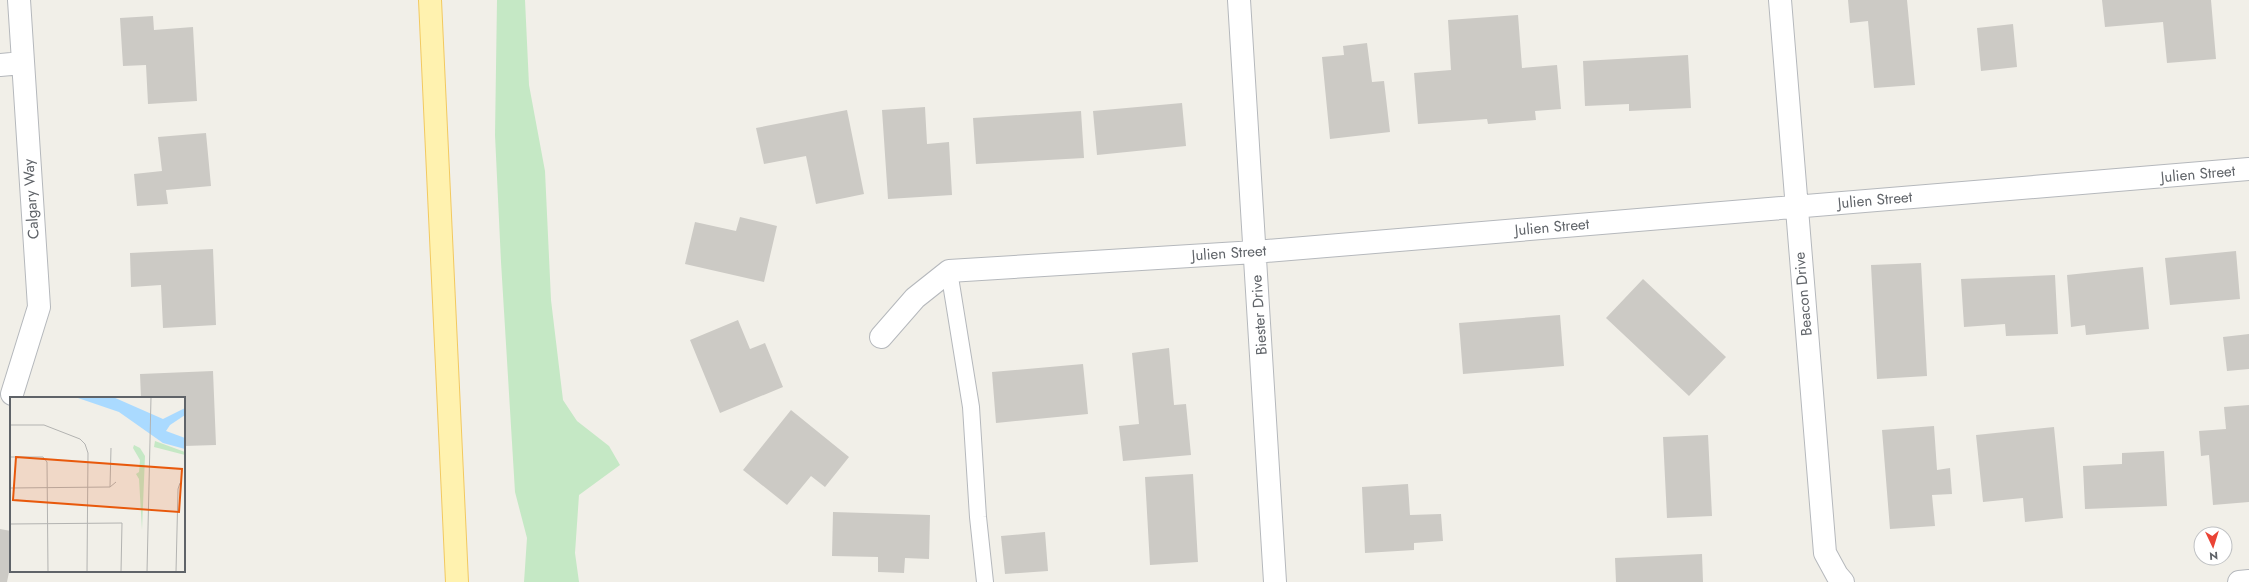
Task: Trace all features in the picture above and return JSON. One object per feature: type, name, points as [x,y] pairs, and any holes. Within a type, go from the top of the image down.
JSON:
[{"type":"main road","points":[[430,0],[458,582]]},
{"type":"street","name":"Calgary Way","points":[[12,394],[39,307],[19,0]]},
{"type":"street","name":"Biester Drive","points":[[1239,0],[1275,582]]},
{"type":"street","name":"Beacon Drive","points":[[1780,0],[1825,553],[1837,575],[1843,582]]},
{"type":"street","points":[[0,65],[22,63]]},
{"type":"street","name":"Julien Street","points":[[949,271],[1255,252],[2249,169]]},
{"type":"street","points":[[882,337],[915,298],[949,271]]},
{"type":"street","points":[[2239,582],[2249,581]]},
{"type":"lane","points":[[949,271],[971,407],[978,517],[985,582]]},
{"type":"green space","points":[[497,0],[525,0],[529,85],[545,171],[551,300],[563,400],[577,421],[609,446],[620,465],[579,495],[575,553],[579,582],[524,582],[527,538],[515,492],[495,135]]},
{"type":"building","points":[[1848,0],[1907,0],[1915,85],[1874,88],[1868,21],[1850,23]]},
{"type":"building","points":[[2102,0],[2211,0],[2216,59],[2167,63],[2163,22],[2105,27]]},
{"type":"building","points":[[1518,15],[1522,68],[1557,65],[1561,109],[1535,111],[1536,120],[1488,124],[1487,119],[1418,124],[1414,73],[1451,70],[1448,20]]},
{"type":"building","points":[[153,16],[154,30],[193,27],[197,101],[148,104],[146,65],[123,66],[120,18]]},
{"type":"building","points":[[2013,24],[2017,67],[1981,71],[1977,28]]},
{"type":"building","points":[[1367,43],[1372,82],[1384,81],[1390,132],[1330,139],[1322,57],[1344,55],[1343,46]]},
{"type":"building","points":[[1688,55],[1691,108],[1629,111],[1629,104],[1585,106],[1583,61]]},
{"type":"building","points":[[1182,103],[1186,146],[1097,155],[1093,111]]},
{"type":"building","points":[[925,107],[927,144],[949,142],[952,195],[888,199],[882,110]]},
{"type":"building","points":[[847,110],[864,194],[816,204],[806,156],[764,164],[756,128]]},
{"type":"building","points":[[1081,111],[1084,158],[976,164],[973,118]]},
{"type":"building","points":[[206,133],[211,186],[166,190],[168,204],[137,206],[134,174],[162,171],[158,137]]},
{"type":"building","points":[[740,217],[777,226],[764,282],[685,264],[695,222],[736,231]]},
{"type":"building","points":[[213,249],[216,325],[163,328],[161,285],[131,287],[130,253]]},
{"type":"building","points":[[2236,251],[2240,299],[2170,305],[2165,258]]},
{"type":"building","points":[[1921,263],[1927,376],[1877,379],[1871,265]]},
{"type":"building","points":[[2143,267],[2149,329],[2086,335],[2085,325],[2071,327],[2067,275]]},
{"type":"building","points":[[2055,275],[2058,334],[2006,336],[2005,324],[1964,327],[1961,279]]},
{"type":"building","points":[[1643,279],[1726,357],[1689,396],[1606,318]]},
{"type":"building","points":[[1560,315],[1564,366],[1463,374],[1459,323]]},
{"type":"building","points":[[738,320],[750,349],[765,343],[783,387],[720,413],[690,340]]},
{"type":"building","points":[[2249,334],[2249,369],[2227,371],[2223,337]]},
{"type":"building","points":[[1169,348],[1174,405],[1186,404],[1191,455],[1123,461],[1119,426],[1139,424],[1132,353]]},
{"type":"building","points":[[1083,364],[1088,414],[996,423],[992,372]]},
{"type":"building","points":[[213,371],[216,445],[185,446],[185,397],[141,397],[140,374]]},
{"type":"building","points":[[2249,405],[2249,502],[2213,505],[2209,455],[2201,456],[2199,431],[2226,429],[2224,407]]},
{"type":"building","points":[[791,410],[849,457],[825,487],[811,476],[787,505],[743,470]]},
{"type":"building","points":[[1934,426],[1937,470],[1950,468],[1952,494],[1932,495],[1935,526],[1890,529],[1882,430]]},
{"type":"building","points":[[2054,427],[2063,518],[2025,522],[2023,498],[1983,502],[1976,435]]},
{"type":"building","points":[[1708,435],[1712,516],[1667,518],[1663,437]]},
{"type":"building","points":[[2164,451],[2167,506],[2085,509],[2083,466],[2122,464],[2122,453]]},
{"type":"building","points":[[1193,474],[1198,562],[1150,565],[1145,477]]},
{"type":"building","points":[[1408,484],[1410,515],[1441,514],[1443,541],[1414,543],[1414,550],[1365,553],[1362,487]]},
{"type":"building","points":[[833,512],[930,515],[929,559],[905,558],[904,573],[878,572],[878,557],[832,556]]},
{"type":"building","points":[[0,529],[10,531],[10,567],[7,582],[0,582]]},
{"type":"building","points":[[1045,532],[1048,571],[1005,574],[1001,536]]},
{"type":"building","points":[[1702,554],[1703,582],[1616,582],[1615,558]]}]
